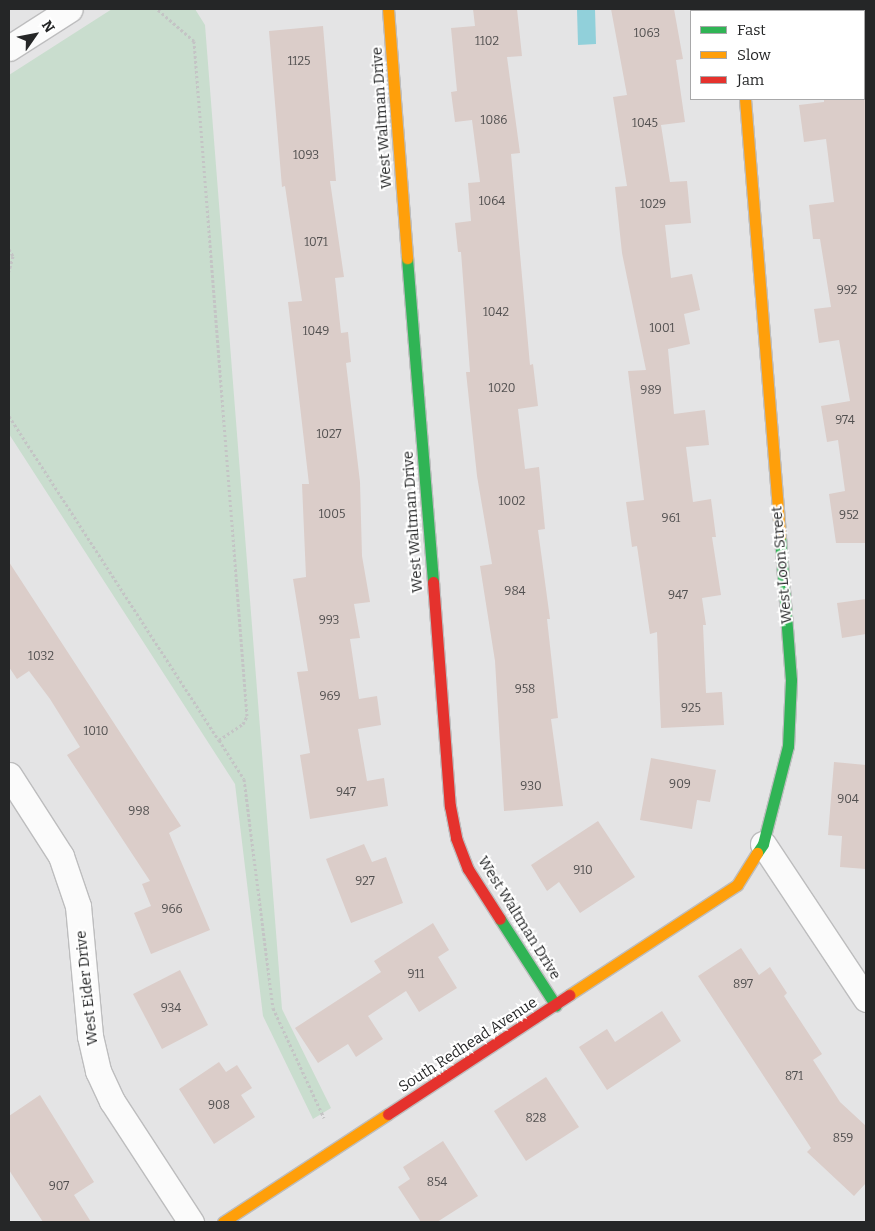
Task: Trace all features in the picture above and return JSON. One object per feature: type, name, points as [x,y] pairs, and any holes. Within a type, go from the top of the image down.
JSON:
[{"type":"street","points":[[9,48],[70,9]]},
{"type":"street","name":"West Waltman Drive","points":[[388,9],[450,806],[456,838],[468,869],[556,1006]]},
{"type":"street","name":"West Loon Street","points":[[745,100],[791,680],[788,746],[763,844]]},
{"type":"street","name":"West Eider Drive","points":[[9,775],[61,856],[78,906],[90,1036],[98,1071],[112,1101],[191,1222]]},
{"type":"street","points":[[763,844],[866,998]]},
{"type":"street","name":"South Redhead Avenue","points":[[223,1222],[556,1006],[737,885],[763,844]]},
{"type":"path","points":[[157,9],[194,41],[195,51],[247,716],[243,724],[219,740]]},
{"type":"path","points":[[9,249],[13,256],[9,271]]},
{"type":"path","points":[[9,416],[244,779],[273,1008],[324,1118]]},
{"type":"green space","points":[[112,9],[195,9],[205,25],[282,1009],[331,1108],[313,1119],[263,1016],[235,784],[9,434],[9,75]]},
{"type":"water","points":[[577,9],[595,9],[596,44],[578,45]]},
{"type":"building","points":[[473,9],[517,9],[522,56],[507,57],[520,153],[511,154],[530,365],[533,364],[538,406],[518,409],[525,469],[539,467],[545,529],[538,530],[550,619],[547,619],[558,718],[551,719],[563,806],[504,811],[495,661],[480,566],[492,564],[477,476],[466,372],[470,372],[461,252],[458,252],[455,223],[471,221],[468,183],[480,182],[472,120],[455,122],[451,92],[457,91],[451,28],[475,26]]},
{"type":"building","points":[[611,9],[674,9],[683,59],[676,60],[685,122],[661,125],[670,182],[687,181],[691,223],[665,225],[671,278],[692,274],[700,310],[684,314],[690,344],[668,349],[674,414],[705,410],[709,445],[686,447],[693,502],[711,499],[716,537],[712,537],[721,595],[702,598],[706,625],[703,625],[706,693],[722,692],[724,725],[661,728],[657,632],[650,634],[637,546],[632,547],[626,502],[644,500],[628,371],[646,370],[622,253],[615,187],[627,186],[613,97],[627,95]]},
{"type":"building","points":[[323,26],[336,181],[330,181],[344,277],[335,278],[341,333],[348,332],[351,362],[346,363],[360,482],[362,556],[370,602],[354,604],[360,638],[350,639],[359,699],[377,696],[381,725],[358,729],[367,781],[384,778],[388,806],[310,819],[300,755],[310,753],[297,672],[308,671],[293,579],[306,577],[302,484],[309,484],[288,302],[302,301],[285,186],[282,187],[269,31]]},
{"type":"building","points":[[866,99],[866,543],[836,543],[829,494],[845,491],[838,440],[827,442],[821,406],[850,401],[839,340],[819,343],[814,309],[831,307],[820,239],[813,239],[809,205],[834,202],[826,139],[804,142],[799,105],[824,102],[824,100]]},
{"type":"building","points":[[9,562],[181,826],[169,833],[210,930],[151,954],[134,913],[151,906],[142,884],[150,881],[67,755],[80,747],[50,699],[29,671],[17,679],[9,667]]},
{"type":"building","points":[[866,599],[866,634],[842,638],[837,603]]},
{"type":"building","points":[[651,758],[716,770],[710,802],[697,800],[692,829],[640,820]]},
{"type":"building","points":[[834,762],[866,765],[866,869],[840,867],[842,836],[828,835]]},
{"type":"building","points":[[598,821],[635,877],[580,913],[559,882],[547,891],[531,865]]},
{"type":"building","points":[[364,844],[372,862],[386,857],[403,903],[351,923],[326,859]]},
{"type":"building","points":[[433,923],[449,950],[438,957],[457,988],[419,1012],[406,991],[368,1016],[383,1039],[356,1057],[348,1044],[318,1063],[295,1028],[381,972],[374,961]]},
{"type":"building","points":[[741,948],[759,975],[770,967],[787,993],[784,996],[822,1054],[813,1060],[840,1102],[866,1126],[866,1183],[854,1196],[807,1152],[811,1148],[698,976]]},
{"type":"building","points":[[180,970],[208,1025],[162,1049],[133,994]]},
{"type":"building","points":[[662,1011],[681,1041],[607,1090],[579,1047],[607,1029],[615,1042]]},
{"type":"building","points":[[219,1062],[226,1072],[237,1065],[252,1088],[241,1095],[255,1117],[214,1144],[179,1089]]},
{"type":"building","points":[[546,1077],[579,1127],[526,1161],[494,1111]]},
{"type":"building","points":[[40,1095],[94,1182],[74,1195],[91,1222],[43,1222],[9,1170],[9,1116]]},
{"type":"building","points":[[443,1141],[478,1196],[437,1222],[421,1222],[398,1187],[410,1179],[403,1167]]},
{"type":"traffic: fast","points":[[407,258],[433,582]]},
{"type":"traffic: fast","points":[[757,853],[763,844],[788,746],[791,680],[780,536]]},
{"type":"traffic: fast","points":[[500,919],[556,1006]]},
{"type":"traffic: slow","points":[[388,9],[407,258]]},
{"type":"traffic: slow","points":[[745,100],[780,536]]},
{"type":"traffic: slow","points":[[569,995],[737,885],[757,853]]},
{"type":"traffic: slow","points":[[223,1222],[388,1114]]},
{"type":"traffic: jam","points":[[433,582],[450,806],[456,838],[468,869],[500,919]]},
{"type":"traffic: jam","points":[[388,1114],[569,995]]}]
